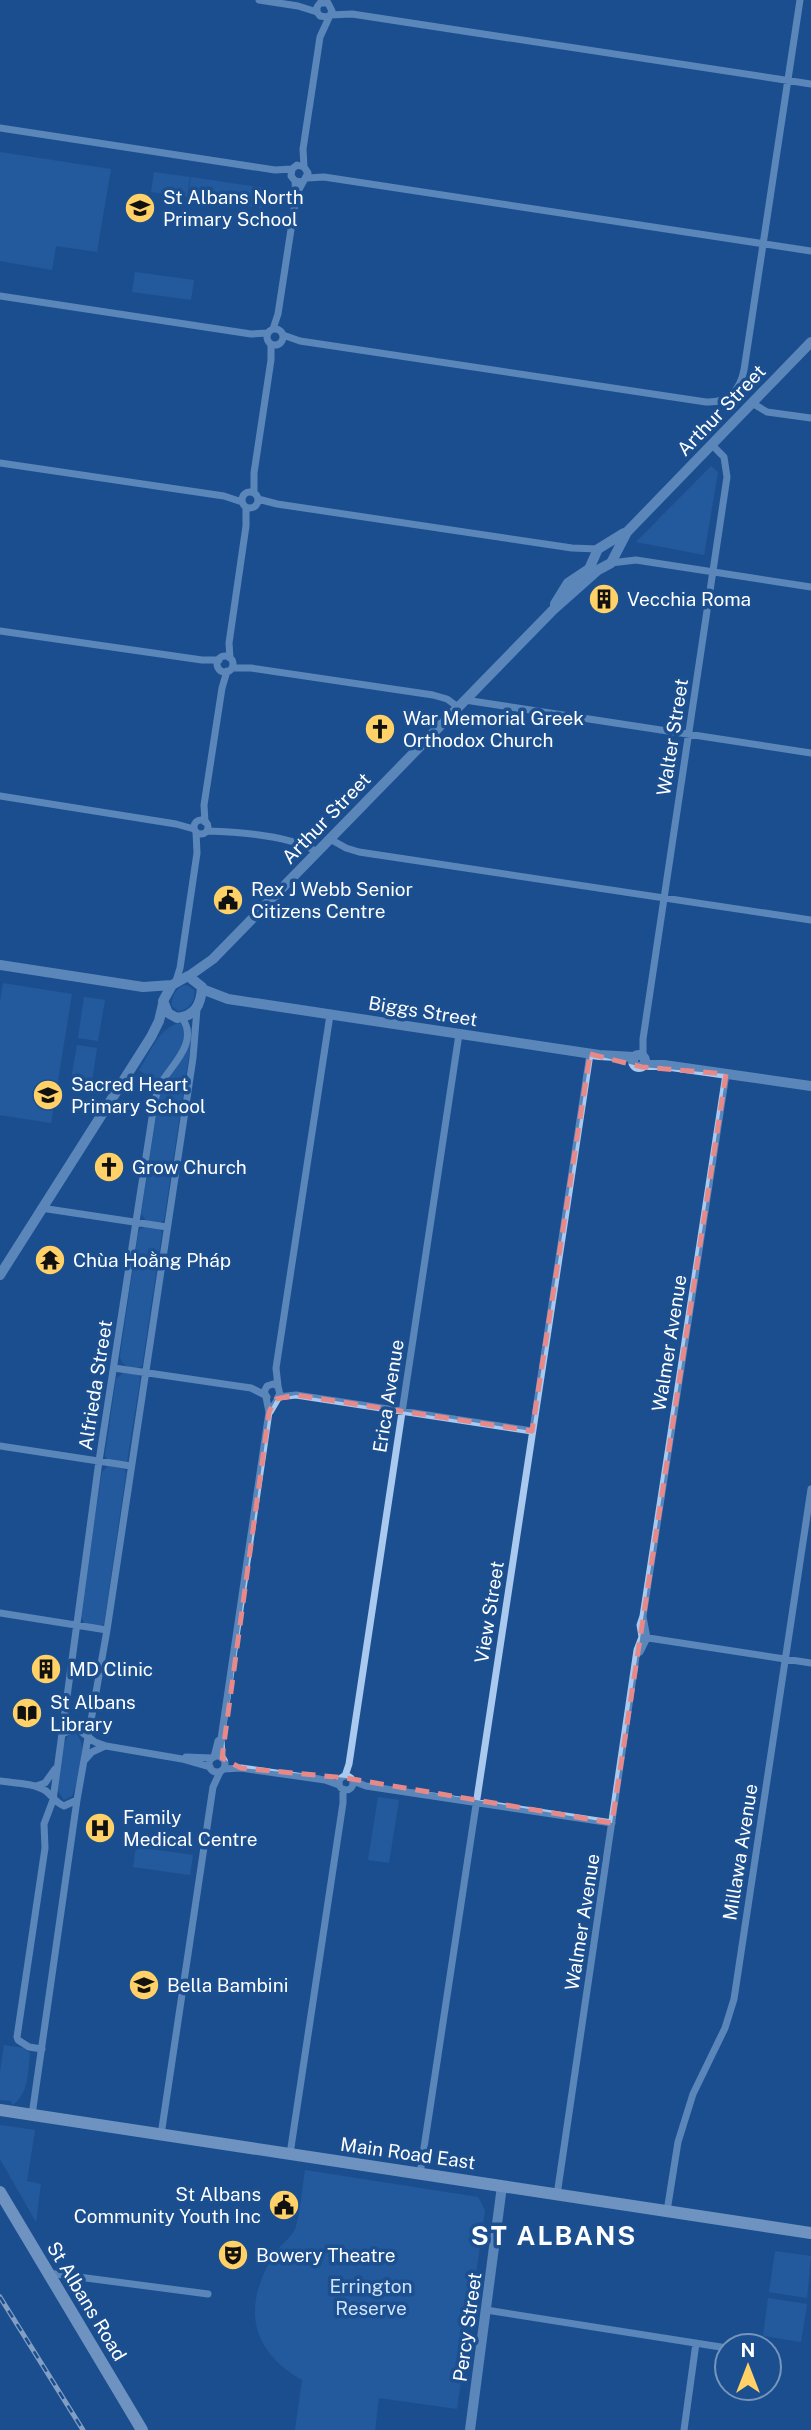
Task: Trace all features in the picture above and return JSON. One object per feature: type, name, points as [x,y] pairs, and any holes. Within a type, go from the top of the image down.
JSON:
[{"type":"main road","name":"Main Road East","points":[[0,2110],[811,2233]]},
{"type":"main road","name":"St Albans Road","points":[[0,2192],[142,2430]]},
{"type":"street","points":[[260,0],[298,6],[319,7],[330,4],[352,14]]},
{"type":"street","points":[[0,296],[706,402],[727,399],[739,387],[743,375],[800,0]]},
{"type":"street","points":[[320,37],[330,4]]},
{"type":"street","points":[[319,7],[328,16],[352,14],[811,84]]},
{"type":"street","points":[[0,1275],[152,1037],[182,956],[320,37],[319,7]]},
{"type":"street","points":[[0,128],[811,251]]},
{"type":"street","name":"Arthur Street","points":[[552,610],[568,583],[587,571],[598,554],[627,532],[811,342]]},
{"type":"street","points":[[752,403],[767,412],[811,418]]},
{"type":"street","name":"Walter Street","points":[[639,1059],[728,471],[724,457],[712,445]]},
{"type":"street","points":[[0,463],[598,554],[617,551],[636,560],[811,587]]},
{"type":"street","name":"Arthur Street","points":[[188,976],[213,959],[552,610],[609,564],[627,532]]},
{"type":"street","points":[[598,554],[609,564],[636,560]]},
{"type":"street","points":[[0,631],[441,697],[461,704],[811,753]]},
{"type":"street","points":[[0,796],[293,841],[317,852]]},
{"type":"street","points":[[330,839],[359,852],[811,920]]},
{"type":"street","points":[[32,2115],[82,1763],[93,1716],[107,1630],[193,1058],[202,988],[188,976],[182,956]]},
{"type":"street","name":"Arthur Street","points":[[202,988],[213,959]]},
{"type":"street","points":[[0,965],[143,987],[174,983],[188,976]]},
{"type":"street","points":[[143,987],[163,1003],[168,1013],[179,1018]]},
{"type":"street","name":"Biggs Street","points":[[202,988],[228,999],[811,1086]]},
{"type":"street","name":"Biggs Street","points":[[199,1006],[228,999]]},
{"type":"street","points":[[152,1037],[199,1006]]},
{"type":"street","points":[[270,1412],[266,1396],[276,1368],[330,1015]]},
{"type":"street","name":"Alfrieda Street","points":[[42,2049],[29,2047],[17,2037],[45,1848],[44,1824],[53,1800],[99,1461],[157,1093],[178,1061],[186,1042],[187,1025],[179,1018]]},
{"type":"street","name":"Erica Avenue","points":[[290,2155],[459,1034]]},
{"type":"street","name":"View Street","points":[[420,2174],[590,1054]]},
{"type":"street","name":"Walmer Avenue","points":[[557,2195],[638,1645],[644,1637],[640,1625],[726,1074]]},
{"type":"street","points":[[41,1208],[167,1227]]},
{"type":"street","points":[[114,1368],[251,1388],[268,1385],[296,1395],[532,1431]]},
{"type":"street","points":[[162,2135],[217,1764],[218,1741],[221,1740],[270,1412],[279,1387],[276,1368]]},
{"type":"street","points":[[251,1388],[277,1398],[296,1395]]},
{"type":"street","points":[[0,1446],[131,1466]]},
{"type":"street","name":"Millawa Avenue","points":[[667,2211],[681,2130],[693,2094],[726,2028],[734,1999],[811,1489]]},
{"type":"street","points":[[0,1613],[107,1630]]},
{"type":"street","points":[[644,1637],[811,1663]]},
{"type":"street","points":[[62,1734],[76,1728],[106,1746],[612,1824]]},
{"type":"street","points":[[82,1763],[92,1752],[106,1746]]},
{"type":"street","points":[[36,1787],[45,1783],[57,1767]]},
{"type":"street","points":[[0,1781],[36,1787],[46,1791],[53,1800],[64,1806],[77,1800]]},
{"type":"street","name":"Percy Street","points":[[470,2430],[502,2186]]},
{"type":"street","points":[[48,2273],[208,2294]]},
{"type":"street","points":[[486,2310],[713,2346]]},
{"type":"street","points":[[684,2430],[696,2343]]},
{"type":"highlighted area","points":[[590,1054],[642,1067],[726,1074],[612,1823],[346,1778],[241,1768],[222,1758],[269,1412],[276,1399],[296,1395],[532,1431]]},
{"type":"green space","points":[[0,152],[111,169],[97,252],[56,246],[52,270],[0,261]]},
{"type":"green space","points":[[154,172],[190,177],[187,197],[151,192]]},
{"type":"green space","points":[[191,177],[265,188],[262,208],[188,197]]},
{"type":"green space","points":[[135,272],[194,280],[191,300],[132,292]]},
{"type":"green space","points":[[711,466],[718,472],[704,555],[636,542]]},
{"type":"green space","points":[[3,983],[72,994],[51,1123],[0,1115],[0,1002]]},
{"type":"green space","points":[[187,985],[194,990],[193,1001],[185,1009],[178,1011],[172,1006],[174,995],[180,987]]},
{"type":"green space","points":[[84,997],[105,1000],[98,1041],[78,1038]]},
{"type":"green space","points":[[178,1023],[182,1024],[184,1032],[182,1047],[158,1082],[139,1070],[159,1037]]},
{"type":"green space","points":[[190,1027],[191,1042],[164,1220],[160,1223],[147,1221],[141,1214],[160,1092],[187,1048]]},
{"type":"green space","points":[[77,1045],[97,1048],[91,1088],[70,1085]]},
{"type":"green space","points":[[144,1227],[160,1229],[162,1233],[142,1366],[132,1368],[123,1363],[120,1356],[138,1234]]},
{"type":"green space","points":[[123,1373],[139,1375],[140,1380],[127,1462],[107,1459],[105,1455],[116,1379]]},
{"type":"green space","points":[[108,1466],[124,1469],[126,1473],[104,1624],[100,1626],[84,1623],[80,1614],[102,1472]]},
{"type":"green space","points":[[76,1734],[82,1747],[82,1764],[72,1796],[64,1800],[58,1791],[61,1754],[69,1735]]},
{"type":"green space","points":[[378,1797],[399,1800],[389,1863],[368,1860]]},
{"type":"green space","points":[[136,1847],[193,1855],[190,1875],[133,1867]]},
{"type":"green space","points":[[4,2045],[24,2048],[30,2053],[25,2089],[18,2101],[12,2105],[11,2101],[0,2100]]},
{"type":"green space","points":[[0,2125],[35,2130],[27,2181],[41,2184],[36,2222],[0,2159]]},
{"type":"green space","name":"Errington Reserve","points":[[305,2170],[478,2197],[485,2210],[457,2409],[379,2398],[375,2430],[295,2430],[302,2380],[284,2368],[261,2340],[256,2325],[255,2308],[265,2272],[275,2253],[295,2229]]},
{"type":"green space","points":[[775,2251],[811,2256],[807,2298],[769,2292]]},
{"type":"green space","points":[[768,2298],[807,2304],[801,2342],[783,2339],[783,2332],[764,2332]]},
{"type":"railway","points":[[0,2297],[83,2430]]},
{"type":"place","name":"St Albans North Primary School","points":[[140,208]]},
{"type":"place","name":"Vecchia Roma","points":[[604,599]]},
{"type":"place","name":"War Memorial Greek Orthodox Church","points":[[380,729]]},
{"type":"place","name":"Rex J Webb Senior Citizens Centre","points":[[228,900]]},
{"type":"place","name":"Sacred Heart Primary School","points":[[48,1095]]},
{"type":"place","name":"Grow Church","points":[[109,1167]]},
{"type":"place","name":"Chùa Hoằng Pháp","points":[[50,1260]]},
{"type":"place","name":"MD Clinic","points":[[46,1669]]},
{"type":"place","name":"St Albans Library","points":[[27,1713]]},
{"type":"place","name":"Family Medical Centre","points":[[100,1828]]},
{"type":"place","name":"Bella Bambini","points":[[144,1985]]},
{"type":"place","name":"St Albans Community Youth Inc","points":[[284,2205]]},
{"type":"place","name":"Bowery Theatre","points":[[233,2255]]},
{"type":"district","name":"ST ALBANS","points":[[554,2235]]}]
